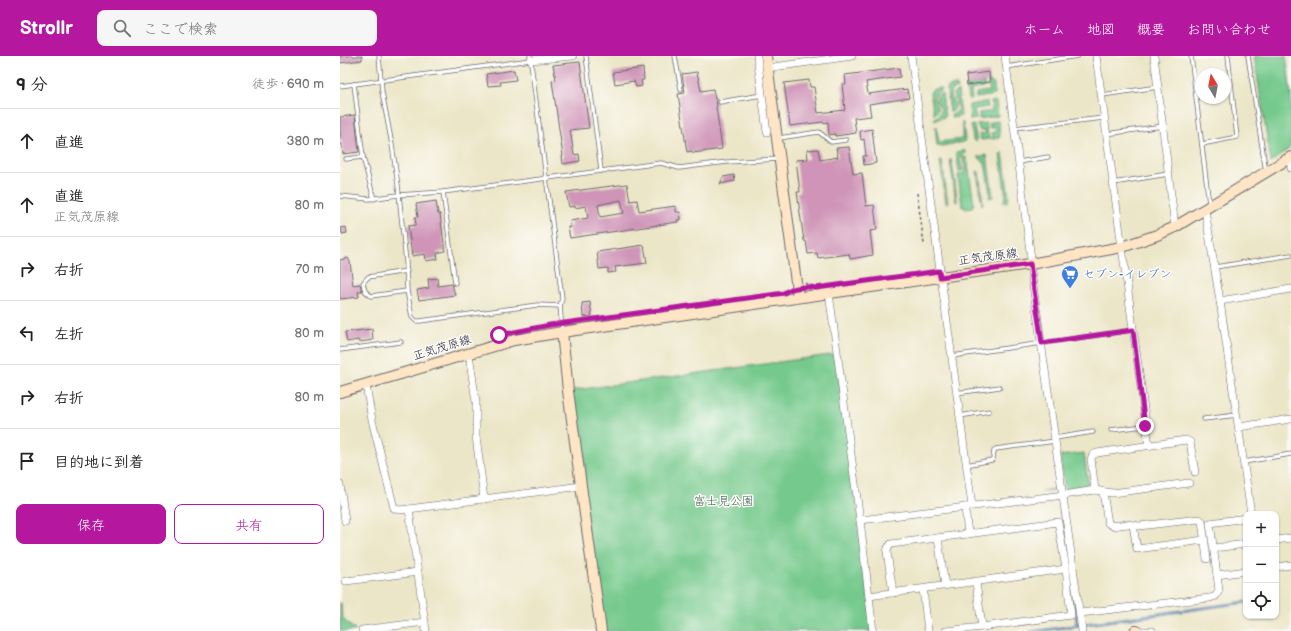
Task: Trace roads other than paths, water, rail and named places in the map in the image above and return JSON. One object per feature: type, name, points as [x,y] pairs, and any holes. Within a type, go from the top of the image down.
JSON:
[{"type":"main road","points":[[766,56],[798,293]]},
{"type":"main road","name":"正気茂原線","points":[[340,392],[514,340],[798,293],[829,293],[1030,264],[1122,247],[1145,240],[1175,227],[1266,173],[1291,161]]},
{"type":"main road","points":[[562,332],[601,631]]},
{"type":"street","points":[[530,58],[573,56]]},
{"type":"street","points":[[757,56],[767,132]]},
{"type":"street","points":[[768,68],[849,56]]},
{"type":"street","points":[[911,56],[966,465],[969,507],[968,534]]},
{"type":"street","points":[[1005,56],[1013,128],[1031,259],[1030,264],[1064,495],[1082,631]]},
{"type":"street","points":[[1096,56],[1145,426],[1149,446]]},
{"type":"street","points":[[1154,56],[1175,227]]},
{"type":"street","points":[[1207,208],[1251,511]]},
{"type":"street","points":[[1220,301],[1291,289]]},
{"type":"street","points":[[829,293],[860,520],[873,631]]},
{"type":"street","points":[[469,354],[476,402],[476,436],[484,499]]},
{"type":"street","points":[[366,385],[372,420],[394,508],[399,510],[409,509],[581,486]]},
{"type":"street","points":[[1239,427],[1291,419]]},
{"type":"street","points":[[1095,490],[1091,459],[1097,453],[1186,440],[1190,442],[1195,472]]},
{"type":"street","points":[[860,520],[1095,490],[1112,493],[1190,483]]},
{"type":"street","points":[[340,485],[345,521]]},
{"type":"street","points":[[1103,492],[1108,523],[1113,526],[1127,524],[1139,526],[1199,519],[1202,521],[1207,559]]},
{"type":"street","points":[[409,509],[426,631]]},
{"type":"street","points":[[1080,613],[1216,596],[1219,590],[1210,523],[1243,518]]},
{"type":"street","points":[[893,593],[887,552],[891,544],[1058,522],[1066,569],[1071,615],[946,631]]},
{"type":"street","points":[[1133,525],[1137,549],[1204,540]]},
{"type":"street","points":[[938,538],[945,586]]},
{"type":"street","points":[[1279,540],[1291,538]]},
{"type":"street","points":[[1214,548],[1243,544]]},
{"type":"street","points":[[1279,567],[1291,565]]},
{"type":"street","points":[[869,596],[1066,569]]},
{"type":"street","points":[[346,581],[418,572]]},
{"type":"street","points":[[1217,576],[1243,572]]},
{"type":"street","points":[[976,582],[982,627]]},
{"type":"street","points":[[923,589],[928,631]]},
{"type":"street","points":[[362,630],[425,622]]},
{"type":"street","points":[[1136,631],[1152,631]]},
{"type":"lane","points":[[379,56],[382,92],[392,145],[407,271],[407,291],[412,317],[416,321],[537,305],[560,306]]},
{"type":"lane","points":[[586,56],[602,170]]},
{"type":"lane","points":[[675,56],[681,90]]},
{"type":"lane","points":[[1006,67],[1078,56]]},
{"type":"lane","points":[[1191,56],[1202,144],[1207,208]]},
{"type":"lane","points":[[1202,144],[1237,137],[1228,56]]},
{"type":"lane","points":[[1248,56],[1266,173]]},
{"type":"lane","points":[[340,86],[530,58],[562,298],[560,306],[562,332]]},
{"type":"lane","points":[[354,84],[363,157],[374,199]]},
{"type":"lane","points":[[1101,95],[1158,87]]},
{"type":"lane","points":[[720,102],[762,95]]},
{"type":"lane","points":[[1013,128],[1104,118]]},
{"type":"lane","points":[[1106,134],[1163,126]]},
{"type":"lane","points":[[778,138],[819,132],[831,142],[846,140]]},
{"type":"lane","points":[[346,159],[363,157]]},
{"type":"lane","points":[[1018,162],[1048,158]]},
{"type":"lane","points":[[340,196],[374,199],[398,195],[443,192],[661,163],[679,168],[727,162],[780,159]]},
{"type":"lane","points":[[1113,183],[1168,174]]},
{"type":"lane","points":[[443,192],[456,284]]},
{"type":"lane","points":[[1215,267],[1291,255]]},
{"type":"lane","points":[[407,271],[368,277],[363,283],[365,291],[371,296],[407,291]]},
{"type":"lane","points":[[951,356],[1133,330]]},
{"type":"lane","points":[[340,350],[401,342]]},
{"type":"lane","points":[[956,392],[1000,387]]},
{"type":"lane","points":[[960,416],[989,411]]},
{"type":"lane","points":[[1204,419],[1237,415]]},
{"type":"lane","points":[[1112,430],[1145,426]]},
{"type":"lane","points":[[966,465],[994,459],[994,450],[996,449],[1093,432]]},
{"type":"lane","points":[[1244,462],[1291,454]]},
{"type":"water","points":[[1055,489],[1059,494],[1078,622],[1077,624],[1243,601],[1243,603],[1044,631],[1030,631],[1074,625],[1076,622],[1058,494],[1054,490],[1042,491]]},
{"type":"place","name":"セブン-イレブン","points":[[1070,289]]},
{"type":"park label","name":"富士見公園","points":[[724,501]]}]
